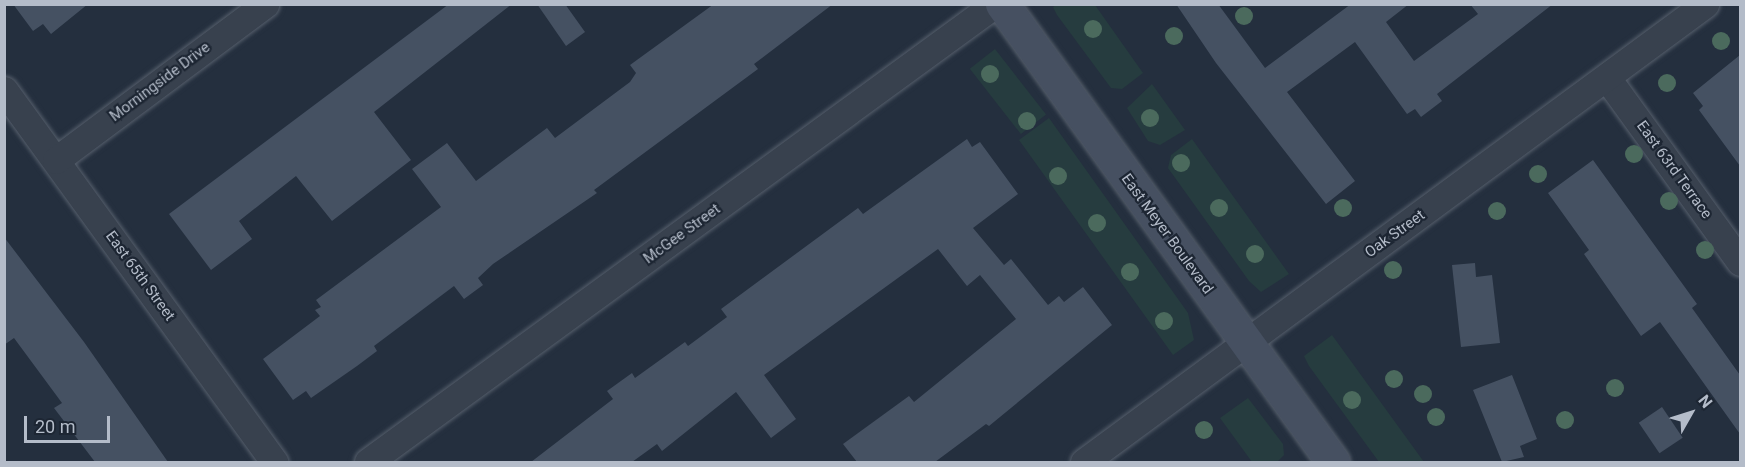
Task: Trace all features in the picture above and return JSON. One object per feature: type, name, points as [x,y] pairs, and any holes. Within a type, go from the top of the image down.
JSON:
[{"type":"main road","name":"East Meyer Boulevard","points":[[1002,4],[1333,462]]},
{"type":"street","name":"Morningside Drive","points":[[56,160],[265,4]]},
{"type":"street","name":"McGee Street","points":[[368,462],[995,4]]},
{"type":"street","name":"Oak Street","points":[[1084,462],[1705,4]]},
{"type":"street","name":"East 63rd Terrace","points":[[1607,78],[1740,262]]},
{"type":"street","name":"East 65th Street","points":[[4,90],[274,462]]},
{"type":"green space","points":[[1056,5],[1095,5],[1143,73],[1122,89],[1111,88],[1057,15],[1053,7]]},
{"type":"green space","points":[[995,49],[1046,114],[1021,134],[970,69]]},
{"type":"green space","points":[[1152,84],[1185,130],[1160,145],[1148,141],[1127,108]]},
{"type":"green space","points":[[1049,118],[1188,313],[1194,340],[1173,355],[1019,140]]},
{"type":"green space","points":[[1192,139],[1289,274],[1261,292],[1249,281],[1168,168],[1171,155]]},
{"type":"green space","points":[[1332,335],[1424,462],[1379,462],[1309,366],[1304,356]]},
{"type":"green space","points":[[1248,398],[1283,444],[1284,455],[1277,462],[1252,462],[1220,418]]},
{"type":"building","points":[[13,4],[88,4],[51,34],[43,24],[33,31]]},
{"type":"building","points":[[449,4],[512,4],[374,112],[411,160],[332,221],[296,176],[239,221],[252,239],[211,270],[169,214]]},
{"type":"building","points":[[537,4],[565,4],[585,32],[566,46]]},
{"type":"building","points":[[714,4],[833,4],[754,64],[758,69],[594,190],[597,193],[493,264],[478,278],[483,285],[464,299],[454,286],[374,346],[377,351],[357,366],[311,398],[306,391],[293,400],[263,359],[320,316],[315,310],[321,307],[316,300],[441,207],[412,169],[447,143],[476,181],[547,128],[555,138],[630,82],[636,73],[630,65]]},
{"type":"building","points":[[1176,4],[1218,4],[1265,68],[1351,4],[1409,4],[1386,22],[1414,61],[1478,14],[1470,4],[1553,4],[1437,94],[1442,101],[1421,117],[1415,109],[1407,114],[1355,42],[1287,92],[1355,181],[1326,204],[1216,63]]},
{"type":"building","points":[[1740,55],[1740,166],[1699,110],[1703,106],[1693,93]]},
{"type":"building","points":[[967,139],[972,147],[980,142],[1018,194],[973,228],[1004,265],[1011,259],[1048,305],[1059,296],[1064,302],[1083,287],[1112,325],[989,426],[986,424],[935,462],[857,462],[843,444],[909,396],[914,402],[1016,319],[980,275],[967,286],[938,249],[764,375],[796,419],[771,438],[736,392],[662,451],[657,444],[632,462],[531,462],[613,399],[607,391],[632,373],[635,378],[685,342],[688,346],[727,317],[721,309],[858,208],[863,214]]},
{"type":"building","points":[[1593,160],[1697,304],[1692,308],[1740,375],[1740,434],[1660,322],[1641,336],[1584,254],[1589,250],[1548,193]]},
{"type":"building","points":[[4,237],[84,342],[168,462],[95,462],[54,408],[62,403],[14,338],[4,345]]},
{"type":"building","points":[[1475,263],[1476,277],[1492,275],[1500,343],[1461,347],[1452,265]]},
{"type":"building","points":[[1512,375],[1537,439],[1520,446],[1524,457],[1502,462],[1473,390]]},
{"type":"building","points":[[1662,407],[1683,438],[1659,453],[1639,423]]}]
